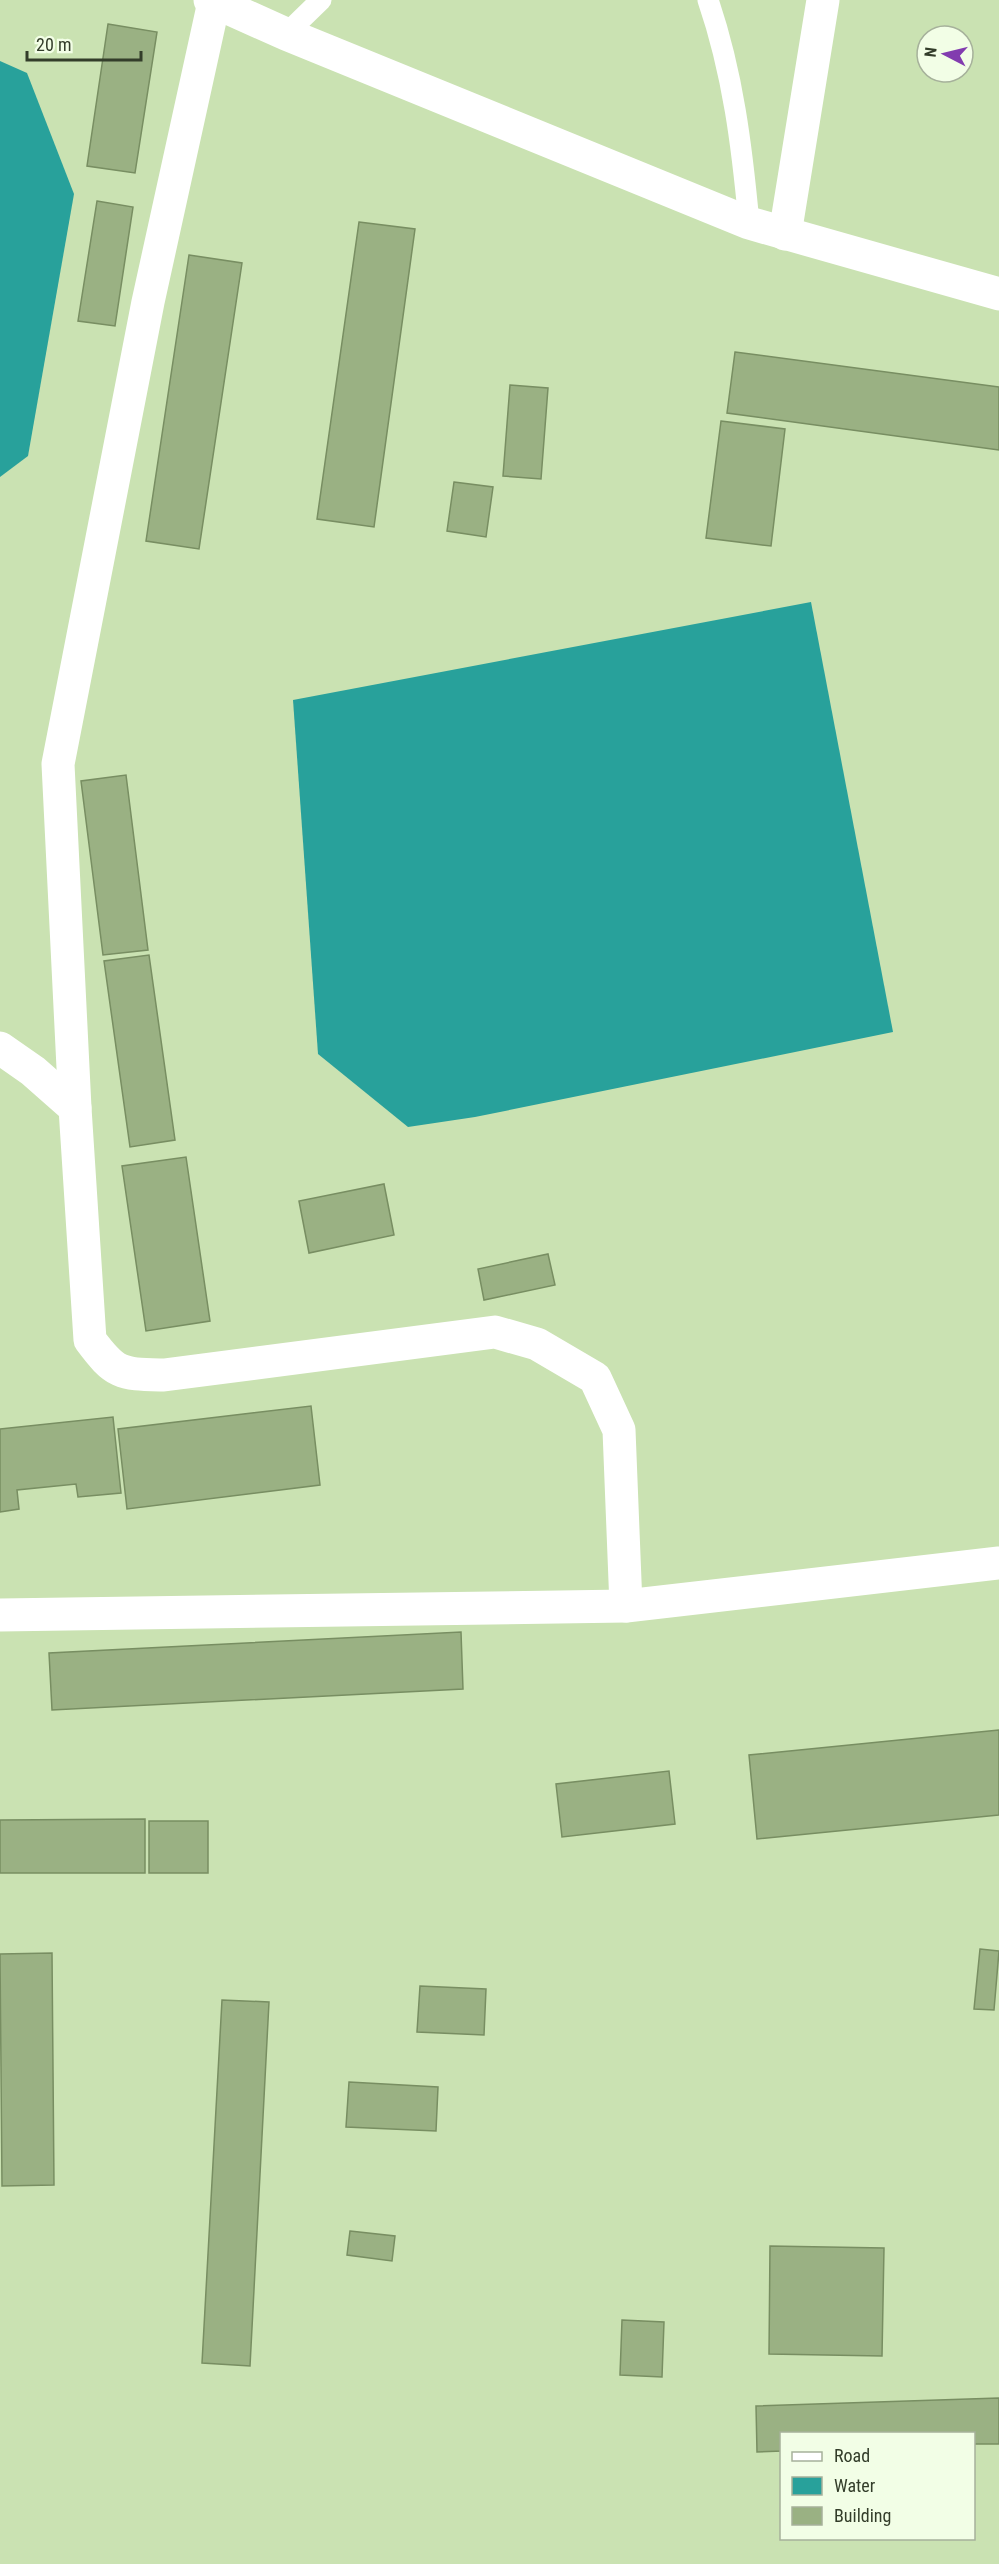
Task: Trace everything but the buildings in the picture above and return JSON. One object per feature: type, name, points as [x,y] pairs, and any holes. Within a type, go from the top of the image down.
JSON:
[{"type":"street","points":[[785,234],[823,0]]},
{"type":"street","points":[[626,1606],[619,1430],[595,1378],[537,1344],[495,1332],[164,1375],[129,1374],[109,1366],[90,1340],[75,1107],[58,764],[148,302],[212,1],[286,34],[749,223],[999,294]]},
{"type":"street","points":[[0,1048],[33,1071],[75,1107]]},
{"type":"street","points":[[0,1615],[626,1606],[999,1563]]},
{"type":"lane","points":[[286,34],[321,0]]},
{"type":"lane","points":[[708,0],[722,42],[741,140],[749,223]]},
{"type":"water","points":[[0,61],[27,73],[74,194],[28,456],[0,477]]},
{"type":"water","points":[[811,602],[893,1032],[475,1117],[408,1127],[318,1054],[293,700]]}]
